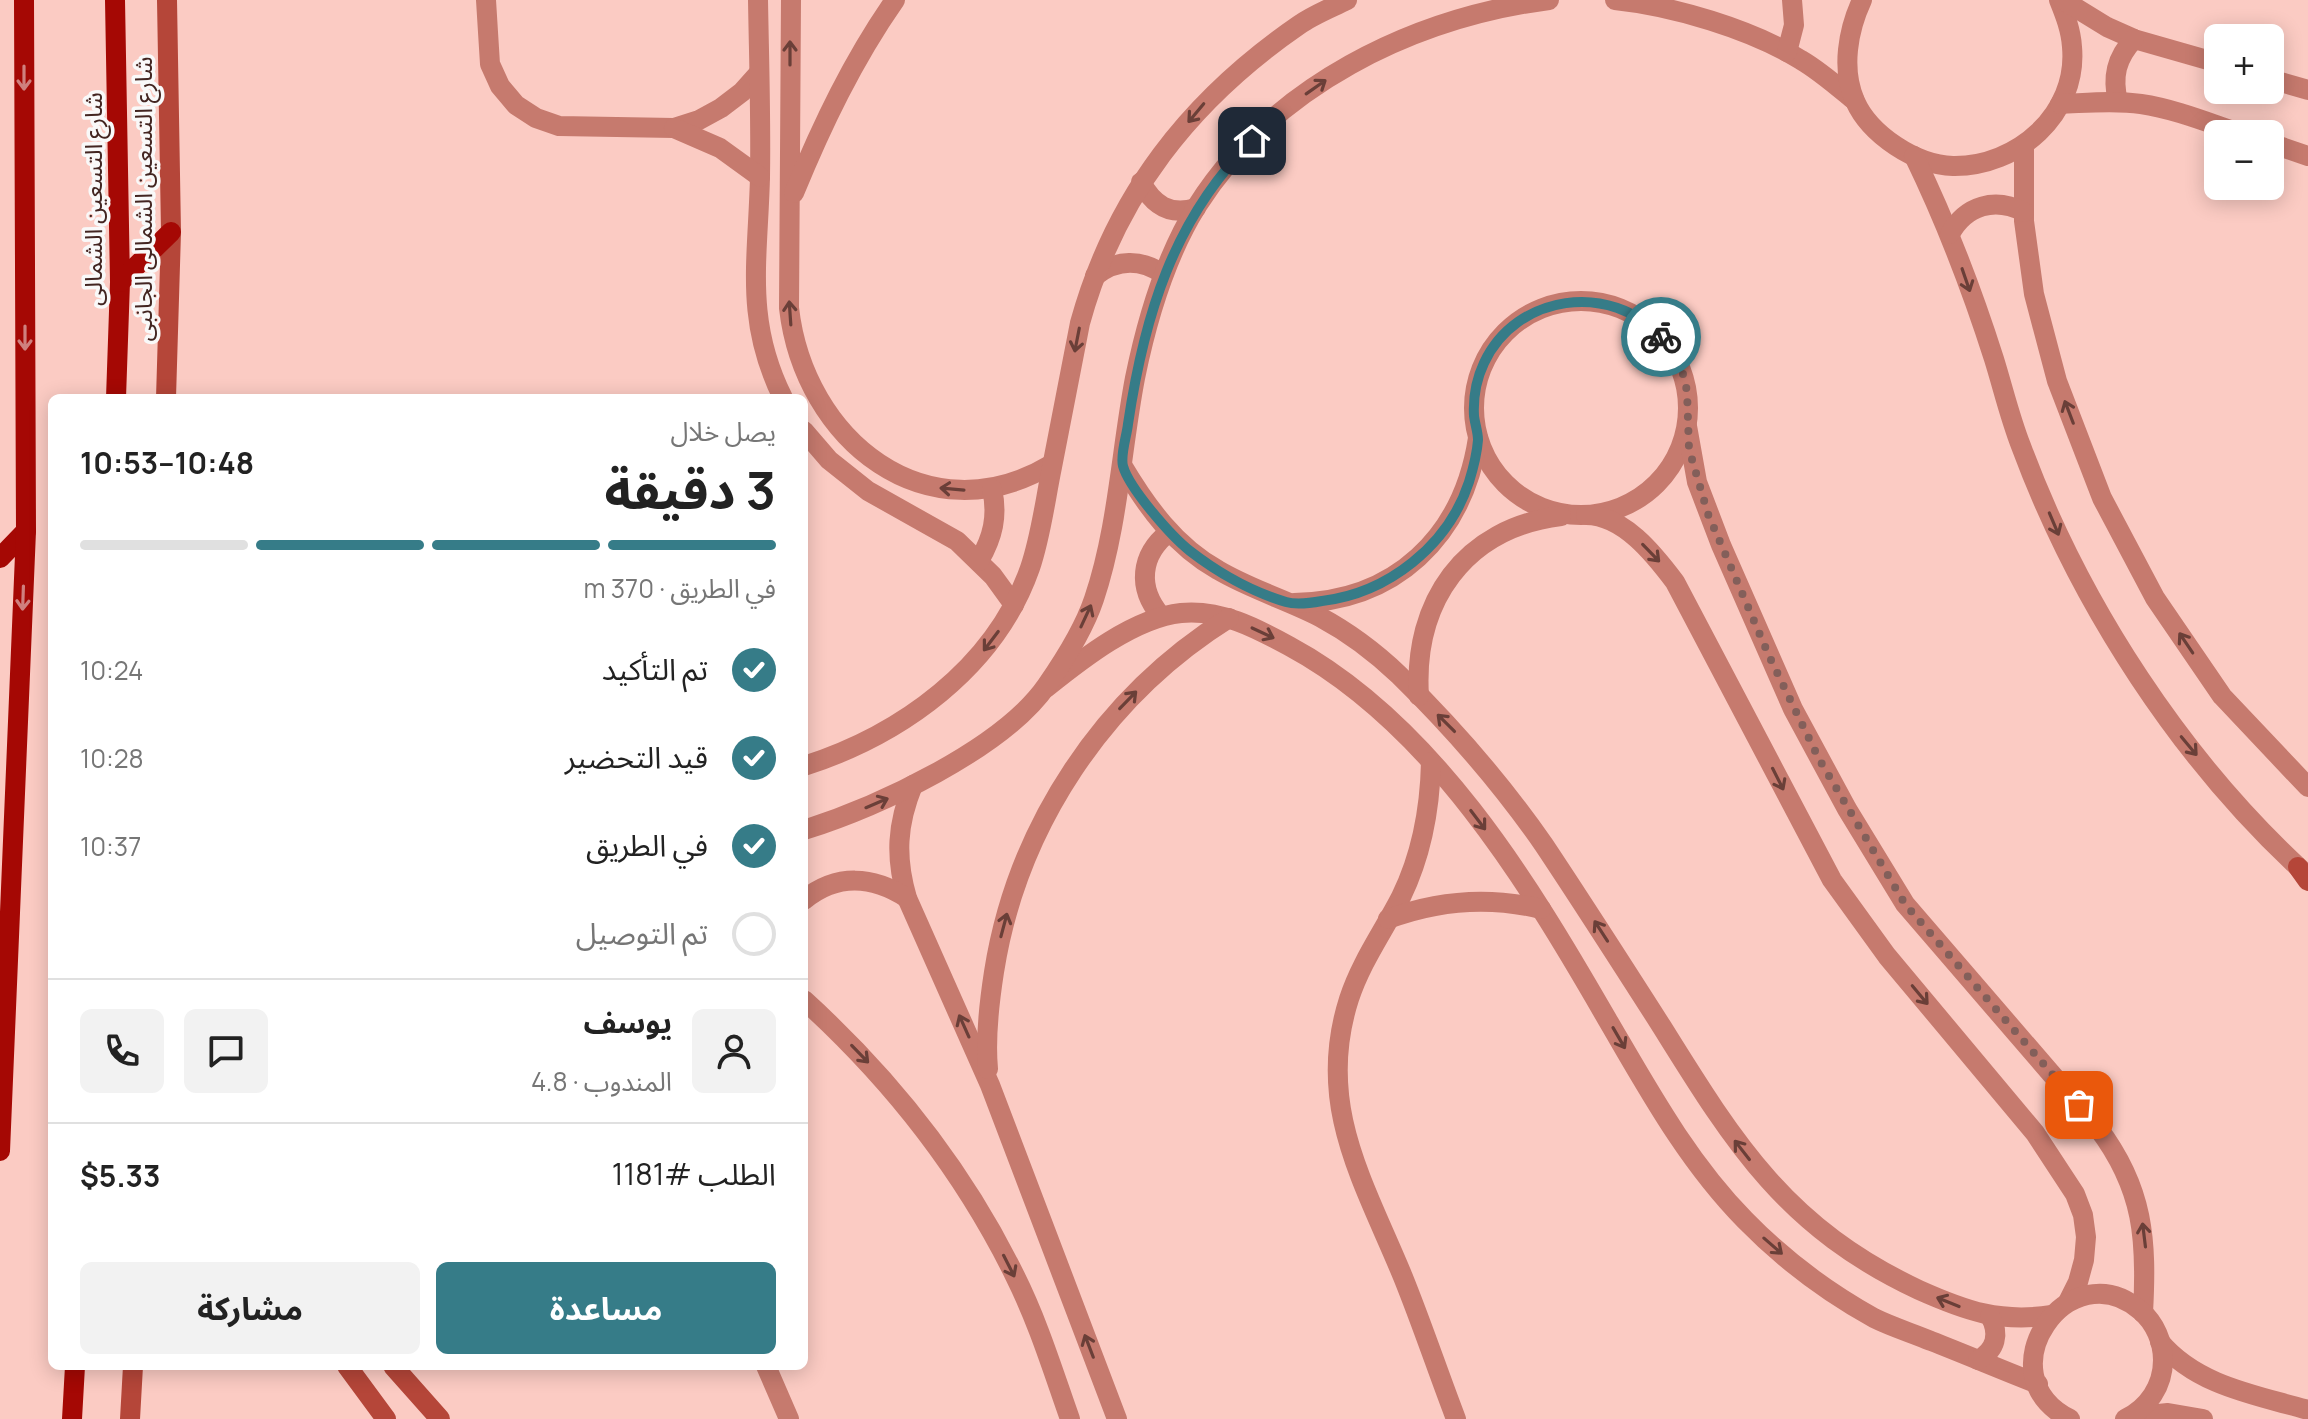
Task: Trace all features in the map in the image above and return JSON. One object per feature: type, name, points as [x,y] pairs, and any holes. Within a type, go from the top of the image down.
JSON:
[{"type":"main road","points":[[0,1151],[26,531],[24,0]]},
{"type":"main road","name":"شارع التسعين الشمالى","points":[[115,0],[120,282],[116,394]]},
{"type":"main road","points":[[120,282],[171,232]]},
{"type":"main road","points":[[0,558],[26,531]]},
{"type":"main road","points":[[72,1419],[75,1370]]},
{"type":"street","name":"شارع التسعين الشمالى الجانبى","points":[[166,394],[171,232],[167,0]]},
{"type":"street","points":[[486,0],[490,64],[500,86],[516,105],[536,118],[559,126],[674,128],[699,120],[721,108],[759,73]]},
{"type":"street","points":[[758,0],[760,177],[755,270],[757,316],[767,361],[781,394]]},
{"type":"street","points":[[791,0],[789,308],[792,332],[805,377],[830,418],[863,452],[927,486],[949,490],[992,489],[1014,483],[1052,464]]},
{"type":"street","points":[[790,204],[816,139],[847,77],[895,0]]},
{"type":"street","points":[[808,764],[874,737],[921,707],[983,652],[1014,605],[1030,568],[1080,323],[1112,234],[1141,182],[1222,84],[1300,24],[1347,0]]},
{"type":"street","points":[[1046,688],[1074,643],[1094,600],[1122,465],[1135,377],[1163,274],[1196,208],[1215,181],[1264,128],[1321,83],[1351,64],[1416,33],[1450,21],[1518,4],[1549,0]]},
{"type":"street","points":[[1615,0],[1676,10],[1768,42],[1804,61],[1855,101],[1896,147],[1914,156],[1951,166],[1990,162],[2024,146],[2051,120],[2070,77],[2073,49],[2061,0]]},
{"type":"street","points":[[1787,52],[1794,25],[1792,0]]},
{"type":"street","points":[[1855,101],[1848,58],[1849,37],[1862,0]]},
{"type":"street","points":[[2061,0],[2134,39],[2204,59]]},
{"type":"street","points":[[2118,102],[2115,88],[2118,61],[2134,39]]},
{"type":"street","points":[[2284,83],[2308,90]]},
{"type":"street","points":[[2060,104],[2118,102],[2165,108],[2204,121]]},
{"type":"street","points":[[674,128],[720,148],[760,177]]},
{"type":"street","points":[[2024,146],[2024,212],[2034,294],[2057,381],[2102,498],[2155,598],[2222,696],[2308,787]]},
{"type":"street","points":[[2284,148],[2308,156]]},
{"type":"street","points":[[1914,156],[1950,234],[2020,446],[2062,543],[2124,655],[2172,726],[2235,801],[2305,875]]},
{"type":"street","points":[[1141,182],[1159,205],[1177,211],[1196,208]]},
{"type":"street","points":[[1950,234],[1961,218],[1987,205],[2006,205],[2024,212]]},
{"type":"street","points":[[1095,276],[1104,269],[1124,263],[1145,264],[1163,274]]},
{"type":"street","points":[[1288,603],[1334,600],[1357,594],[1388,579],[1417,559],[1433,543],[1459,505],[1471,472],[1478,438],[1474,400],[1477,381],[1494,346],[1507,331],[1530,314],[1557,304],[1596,302],[1628,312],[1660,336],[1683,374],[1687,426],[1697,482],[1716,535],[1781,684],[1847,809],[1905,904],[2098,1128],[2119,1158],[2134,1191],[2143,1226],[2146,1263],[2143,1313]]},
{"type":"street","points":[[1419,696],[1417,669],[1427,617],[1454,572],[1494,537],[1518,526],[1544,518],[1610,511],[1632,502],[1652,488],[1674,460],[1687,426]]},
{"type":"street","points":[[808,435],[848,477],[889,504],[946,534],[979,561],[1014,605]]},
{"type":"street","points":[[1478,438],[1497,476],[1512,491],[1530,503],[1578,515],[1601,515],[1634,537],[1675,582],[1832,880],[1887,956],[2035,1133],[2075,1194],[2083,1215],[2086,1237],[2081,1271],[2060,1309],[2039,1333],[2033,1353],[2038,1384],[2049,1403],[2070,1419]]},
{"type":"street","points":[[1122,465],[1169,532],[1218,571],[1320,618],[1347,634],[1397,673],[1470,747],[1541,841],[1606,938],[1721,1122],[1768,1182],[1795,1209],[1866,1261],[1939,1299],[1990,1316],[2030,1318],[2102,1295],[2124,1301],[2143,1313],[2151,1321],[2160,1342],[2163,1364],[2158,1385],[2147,1403],[2127,1418]]},
{"type":"street","points":[[979,561],[994,527],[992,489]]},
{"type":"street","points":[[1161,616],[1146,593],[1145,565],[1158,540],[1169,532]]},
{"type":"street","points":[[808,829],[885,800],[913,785],[1000,730],[1046,688],[1100,648],[1161,616],[1204,613],[1229,618],[1305,655],[1340,678],[1373,704],[1431,762],[1475,816],[1541,909],[1679,1139],[1744,1219],[1806,1273],[1876,1319],[2038,1384]]},
{"type":"street","points":[[990,1085],[988,1022],[996,958],[1012,896],[1035,836],[1084,752],[1125,702],[1172,658],[1229,618]]},
{"type":"street","points":[[1431,762],[1428,809],[1418,855],[1410,877],[1364,962],[1348,1002],[1337,1068],[1345,1136],[1411,1297],[1456,1419]]},
{"type":"street","points":[[913,785],[899,829],[898,852],[907,898],[990,1085],[1117,1419]]},
{"type":"street","points":[[808,897],[825,886],[846,880],[868,880],[889,886],[907,898]]},
{"type":"street","points":[[1388,919],[1453,901],[1498,901],[1541,909]]},
{"type":"street","points":[[808,1004],[842,1035],[900,1099],[927,1132],[975,1203],[1033,1315],[1070,1419]]},
{"type":"street","points":[[1978,1360],[1995,1342],[1996,1333],[1990,1316]]},
{"type":"street","points":[[2160,1342],[2178,1360],[2203,1377],[2308,1410]]},
{"type":"street","points":[[130,1419],[135,1370]]},
{"type":"street","points":[[350,1370],[386,1419]]},
{"type":"street","points":[[397,1370],[440,1419]]},
{"type":"street","points":[[768,1370],[789,1419]]},
{"type":"street","points":[[2127,1418],[2168,1413],[2203,1419]]},
{"type":"way so far","points":[[1661,337],[1683,374],[1687,391],[1689,449],[1708,514],[1793,709],[1819,759],[1905,904],[2079,1105]]},
{"type":"route","points":[[1252,141],[1215,181],[1196,208],[1163,274],[1135,377],[1122,465],[1143,499],[1184,546],[1218,571],[1255,589],[1288,603],[1334,600],[1378,585],[1417,559],[1433,543],[1459,505],[1468,483],[1478,438],[1474,400],[1484,363],[1494,346],[1522,319],[1557,304],[1596,302],[1615,306],[1641,319],[1661,337]]}]
